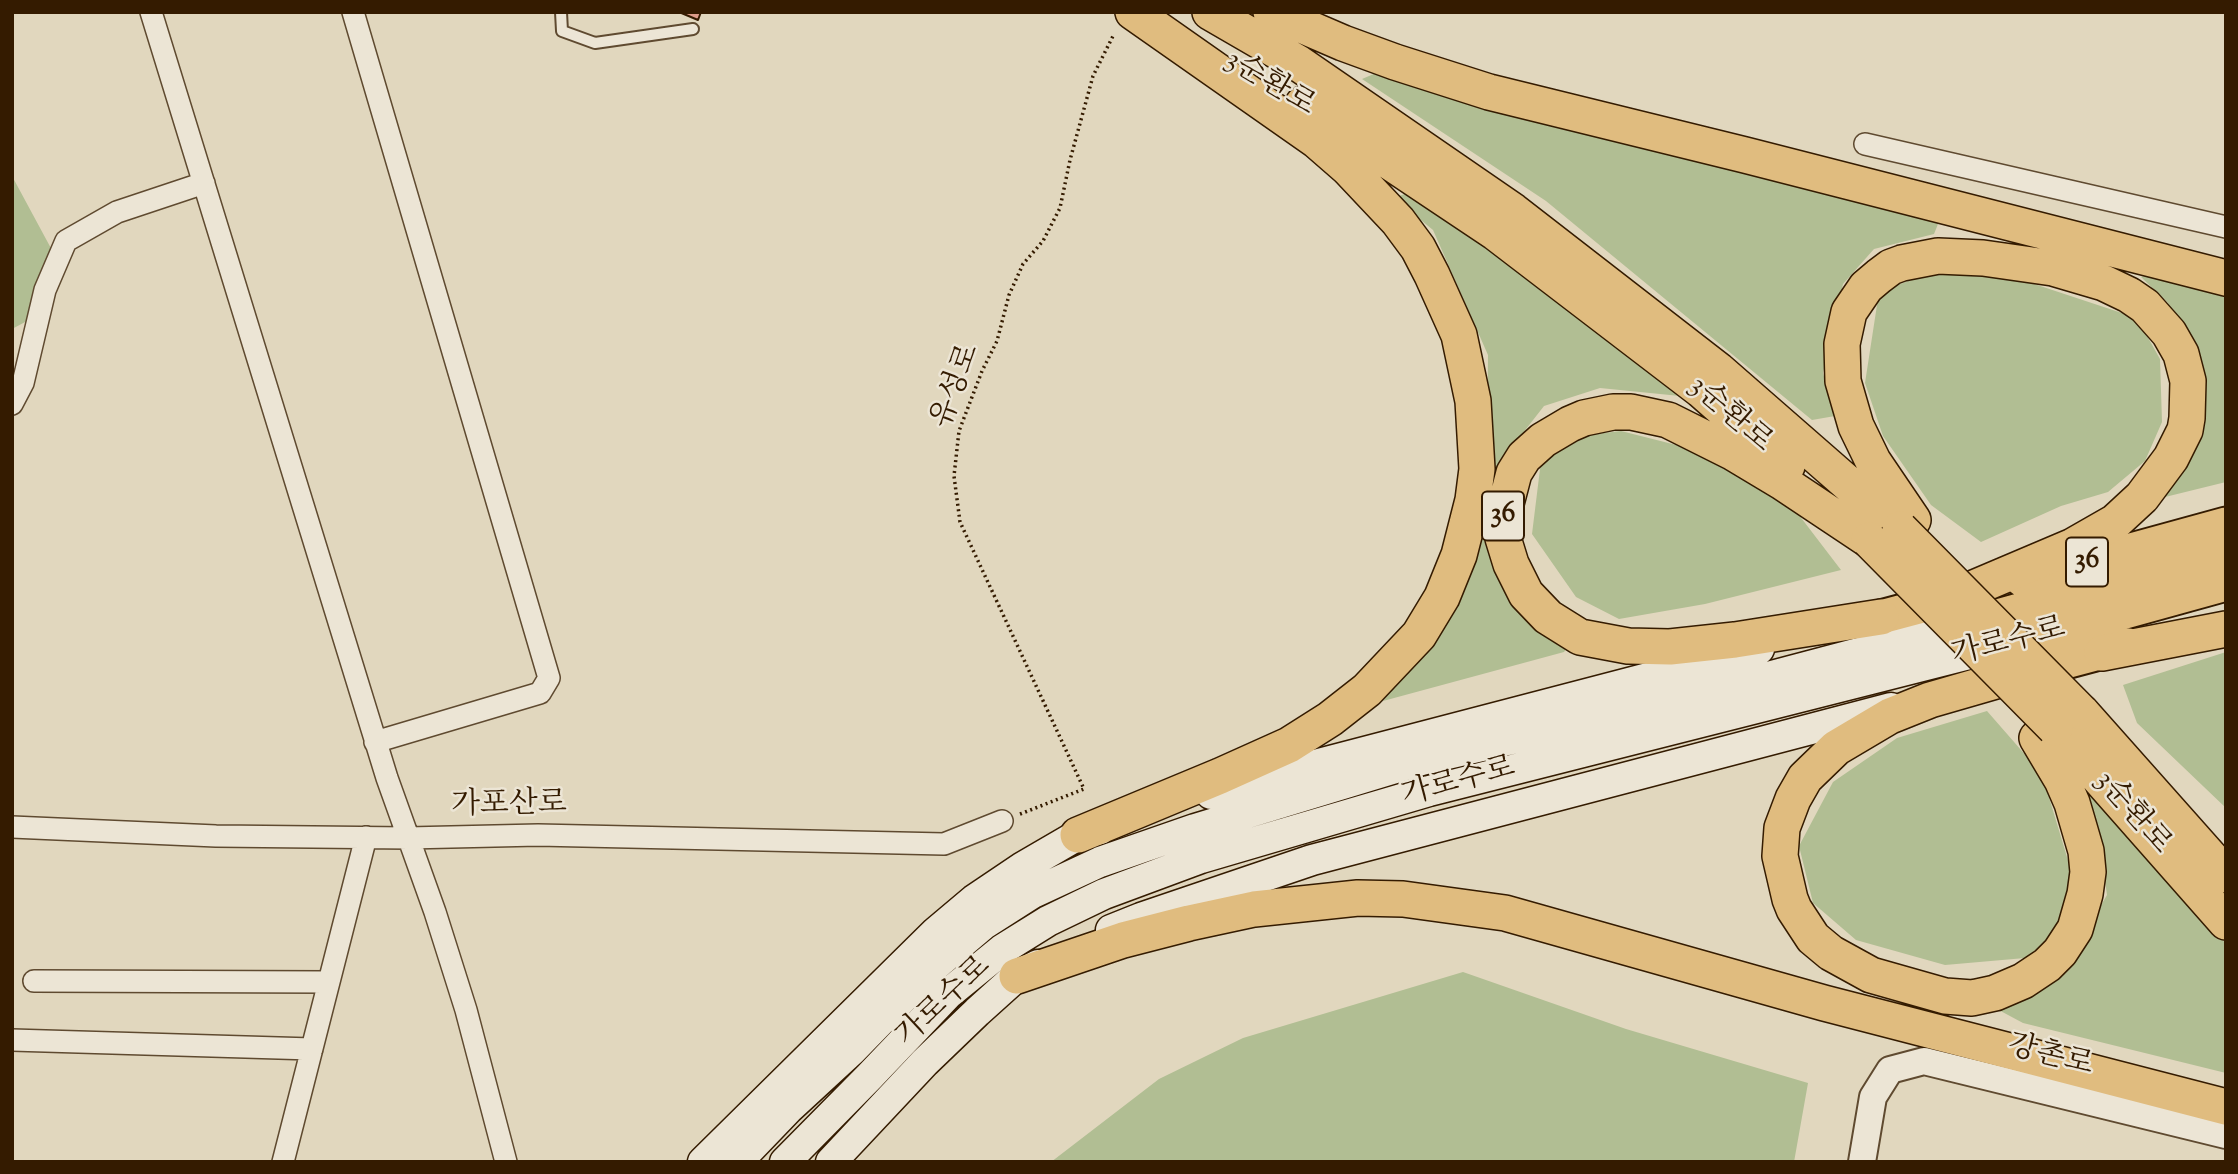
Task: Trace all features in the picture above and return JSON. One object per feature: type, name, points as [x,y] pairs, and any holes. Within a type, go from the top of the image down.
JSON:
[{"type":"highway","name":"3순환로","points":[[1146,12],[1278,88],[1496,233],[1701,390],[1894,530]]},
{"type":"highway","name":"3순환로","points":[[1210,12],[1298,63],[1513,211],[1718,370],[1894,530],[1975,624],[2014,657],[2226,922]]},
{"type":"highway","points":[[1271,12],[1343,43],[1489,92],[2226,278]]},
{"type":"highway","points":[[1078,835],[1289,744],[1330,719],[1367,690],[1419,635],[1442,597],[1459,555],[1473,500],[1476,469],[1477,441],[1473,401],[1459,335],[1418,248],[1398,221],[1348,168],[1317,141],[1123,24]]},
{"type":"highway","points":[[1948,599],[2073,546],[2115,522],[2142,497],[2171,458],[2185,430],[2189,392],[2186,373],[2181,354],[2169,333],[2145,306],[2129,295],[2104,283],[2053,268],[1983,258],[1938,256],[1902,263],[1891,267],[1866,287],[1849,312],[1842,344],[1843,381],[1856,426],[1873,461],[1894,530],[1975,624],[2066,721],[2226,843]]},
{"type":"highway","name":"36","points":[[1881,617],[1735,640],[1670,647],[1628,646],[1580,636],[1548,617],[1526,594],[1503,538],[1503,515],[1514,473],[1524,457],[1543,440],[1584,418],[1613,412],[1632,412],[1668,420],[1732,452],[1782,482],[1894,530]]},
{"type":"highway","points":[[2102,653],[2226,629]]},
{"type":"highway","points":[[2014,657],[1930,701],[1890,716],[1836,748],[1805,778],[1793,799],[1782,828],[1780,856],[1790,900],[1813,938],[1831,953],[1871,975],[1945,996],[1972,998],[1996,993],[2023,981],[2047,965],[2060,952],[2075,929],[2088,872],[2087,851],[2062,780],[2066,721]]},
{"type":"highway","name":"3순환로","points":[[2066,721],[2226,875]]},
{"type":"highway","points":[[1017,976],[1123,940],[1254,909],[1358,898],[1416,900],[1505,913],[1824,1003],[2226,1107]]},
{"type":"main road","name":"36","points":[[1881,617],[2226,524]]},
{"type":"main road","name":"가로수로","points":[[737,1162],[932,968],[984,923],[1031,894],[1100,862],[1195,829],[1422,760],[1685,699],[1975,624],[2226,553]]},
{"type":"main road","name":"가로수로","points":[[831,1162],[942,1045],[1017,976],[1073,946],[1141,918],[1312,860],[2014,657],[2226,584]]},
{"type":"main road","name":"가로수로","points":[[785,1162],[949,993],[1003,949],[1048,921],[1104,894],[1201,858],[1429,791],[2014,657],[2102,653],[2226,615]]},
{"type":"main road","name":"가로수로","points":[[703,1162],[936,932],[974,900],[1013,873],[1078,835],[1246,783],[1881,617]]},
{"type":"main road","points":[[875,1115],[912,1031],[1017,976]]},
{"type":"main road","name":"가로수로","points":[[721,1162],[788,1109]]},
{"type":"street","points":[[152,12],[375,742],[435,912],[466,1010],[506,1162]]},
{"type":"street","points":[[353,12],[549,678],[540,693],[375,742]]},
{"type":"street","points":[[1865,144],[2226,227]]},
{"type":"street","points":[[12,404],[23,383],[45,290],[66,241],[117,212],[204,183]]},
{"type":"street","name":"가포산로","points":[[12,827],[216,835],[408,838],[538,835],[944,844],[1002,821]]},
{"type":"street","points":[[283,1162],[366,837]]},
{"type":"street","points":[[34,981],[329,982]]},
{"type":"street","points":[[12,1040],[312,1049]]},
{"type":"street","name":"강촌로","points":[[1862,1162],[1873,1097],[1890,1070],[1924,1061],[2226,1135]]},
{"type":"lane","points":[[561,12],[562,31],[595,43],[693,29]]},
{"type":"path","name":"유성로","points":[[1002,821],[1084,789],[960,522],[954,476],[959,431],[982,371],[997,341],[1009,295],[1023,264],[1043,241],[1060,208],[1093,76],[1123,24]]},
{"type":"green space","points":[[1383,70],[1940,219],[1934,234],[1874,249],[1843,284],[1823,373],[1835,416],[1812,420],[1546,201],[1362,79]]},
{"type":"green space","points":[[12,176],[53,252],[37,301],[27,321],[12,329]]},
{"type":"green space","points":[[1410,192],[1494,245],[1680,396],[1600,388],[1544,406],[1512,447],[1498,563],[1572,641],[1564,652],[1383,701],[1459,605],[1479,545],[1487,481],[1488,355],[1433,230],[1394,198]]},
{"type":"green space","points":[[2159,271],[2226,290],[2226,482],[2161,498],[2194,452],[2200,390],[2193,359],[2168,303],[2141,277]]},
{"type":"green space","points":[[1932,272],[1998,272],[2137,318],[2160,359],[2162,422],[2145,461],[2108,492],[2061,506],[1981,542],[1931,505],[1883,436],[1865,383],[1879,292]]},
{"type":"green space","points":[[1621,431],[1704,452],[1789,502],[1841,570],[1705,604],[1619,619],[1576,597],[1532,534],[1541,461],[1578,436]]},
{"type":"green space","points":[[2226,652],[2226,808],[2137,723],[2123,685]]},
{"type":"green space","points":[[1987,711],[2042,774],[2073,877],[2061,930],[2025,958],[1945,965],[1856,940],[1813,903],[1799,846],[1833,782],[1897,738]]},
{"type":"green space","points":[[2098,794],[2226,944],[2226,1073],[2023,1023],[1995,1008],[2069,960],[2107,895],[2098,831],[2085,797]]},
{"type":"green space","points":[[1463,972],[1626,1029],[1808,1083],[1794,1162],[1051,1162],[1159,1079],[1243,1038]]},
{"type":"building","points":[[679,12],[701,12],[698,20]]}]
